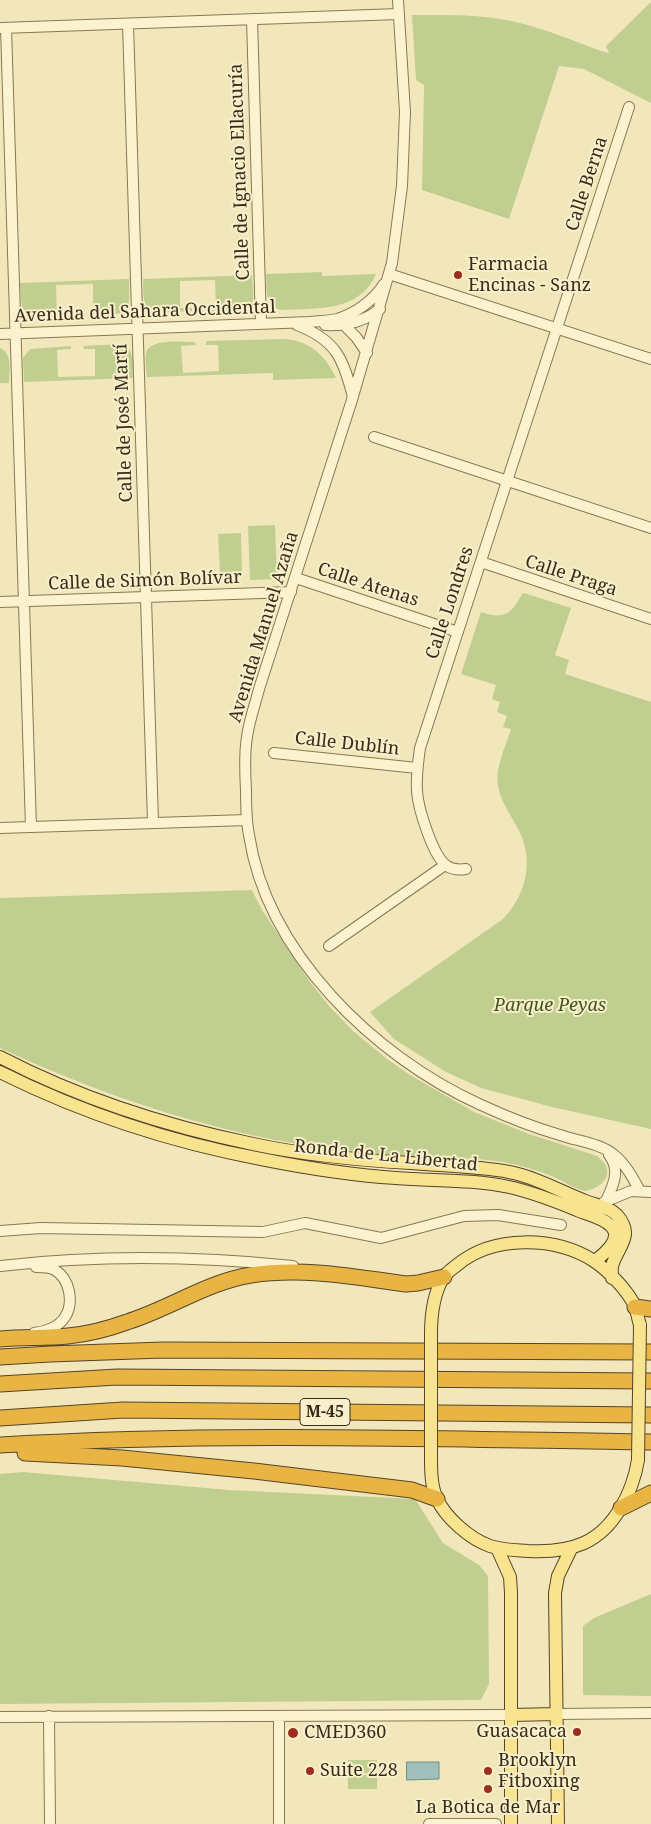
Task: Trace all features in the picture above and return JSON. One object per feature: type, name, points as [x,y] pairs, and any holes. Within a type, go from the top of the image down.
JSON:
[{"type":"highway","points":[[3,1339],[68,1336],[109,1328],[130,1322],[200,1290],[249,1275],[293,1272],[331,1274],[406,1284],[444,1277]]},
{"type":"highway","points":[[635,1307],[651,1309]]},
{"type":"highway","points":[[0,1357],[163,1350],[651,1352]]},
{"type":"highway","name":"M-45","points":[[0,1384],[117,1377],[651,1381]]},
{"type":"highway","name":"M-45","points":[[0,1418],[123,1410],[651,1415]]},
{"type":"highway","points":[[0,1445],[98,1439],[244,1437],[651,1442]]},
{"type":"highway","points":[[0,1454],[39,1452],[236,1469],[412,1490],[437,1499]]},
{"type":"highway","points":[[621,1508],[651,1493]]},
{"type":"main road","name":"Ronda de La Libertad","points":[[0,1057],[78,1092],[180,1126],[254,1144],[291,1151],[509,1172],[534,1178],[589,1203],[604,1203],[622,1222],[625,1231],[625,1241],[612,1264],[612,1278]]},
{"type":"main road","name":"Ronda de La Libertad","points":[[0,1072],[52,1097],[92,1112],[222,1151],[288,1164],[356,1174],[468,1181],[509,1187],[541,1196],[610,1224],[614,1230],[615,1239],[610,1247],[594,1261]]},
{"type":"main road","points":[[514,1243],[559,1246],[594,1261],[624,1290],[635,1307],[640,1325],[638,1460],[634,1481],[614,1518],[586,1543],[542,1552],[497,1548],[480,1542],[452,1520],[437,1499],[431,1472],[431,1334],[434,1300],[444,1277],[469,1256],[482,1250],[514,1243]]},
{"type":"main road","points":[[558,1824],[555,1593],[558,1576],[572,1547]]},
{"type":"main road","points":[[497,1548],[510,1577],[511,1824]]},
{"type":"main road","points":[[511,1715],[556,1714]]},
{"type":"street","name":"Avenida Manuel Azaña","points":[[398,0],[405,112],[398,224],[389,274],[380,309],[296,578],[259,689],[247,736],[245,766],[249,837],[262,884],[283,930],[312,974],[349,1016],[392,1052],[435,1080],[478,1104],[531,1126],[604,1149],[614,1154],[630,1173],[640,1191]]},
{"type":"street","points":[[31,827],[3,28],[400,14]]},
{"type":"street","name":"Calle de Ignacio Ellacuría","points":[[252,20],[261,324]]},
{"type":"street","name":"Calle de José Martí","points":[[128,24],[153,822]]},
{"type":"street","name":"Calle Berna","points":[[557,329],[629,107]]},
{"type":"street","points":[[389,274],[651,359]]},
{"type":"street","name":"Avenida del Sahara Occidental","points":[[341,322],[378,294],[389,274]]},
{"type":"street","name":"Avenida del Sahara Occidental","points":[[0,334],[341,322],[372,315],[380,309]]},
{"type":"street","points":[[341,322],[356,337],[367,353]]},
{"type":"street","name":"Avenida del Sahara Occidental","points":[[291,323],[314,331],[332,347],[339,356],[348,376],[353,397]]},
{"type":"street","name":"Calle Londres","points":[[446,865],[429,836],[421,812],[417,792],[417,768],[420,748],[557,329]]},
{"type":"street","points":[[374,437],[651,528]]},
{"type":"street","name":"Calle Praga","points":[[481,562],[651,619]]},
{"type":"street","name":"Calle Atenas","points":[[296,578],[458,632]]},
{"type":"street","name":"Calle de Simón Bolívar","points":[[0,602],[291,592]]},
{"type":"street","name":"Calle Dublín","points":[[274,753],[417,768]]},
{"type":"street","points":[[0,828],[247,820]]},
{"type":"street","points":[[329,946],[446,865],[454,870],[466,869]]},
{"type":"street","points":[[604,1149],[614,1161],[616,1171],[615,1181],[604,1203]]},
{"type":"street","points":[[604,1203],[623,1193],[651,1192]]},
{"type":"street","points":[[0,1231],[41,1228],[263,1232],[305,1223],[381,1238],[464,1216],[498,1215],[561,1225]]},
{"type":"street","points":[[0,1266],[72,1259],[165,1259],[262,1263],[298,1267],[331,1274]]},
{"type":"street","points":[[0,1266],[46,1267],[55,1270],[66,1283],[70,1295],[66,1317],[58,1325],[40,1332],[3,1339]]},
{"type":"street","points":[[556,1714],[651,1714]]},
{"type":"street","points":[[0,1716],[511,1715]]},
{"type":"street","points":[[49,1716],[50,1824]]},
{"type":"street","points":[[279,1716],[279,1824]]},
{"type":"street","points":[[429,1824],[496,1824]]},
{"type":"green space","points":[[651,2],[651,103],[584,69],[559,66],[509,219],[422,190],[424,85],[416,80],[412,15],[466,16],[507,20],[541,29],[609,53],[606,46]]},
{"type":"green space","points":[[322,272],[322,276],[376,274],[368,287],[359,296],[335,306],[281,310],[269,301],[266,274]]},
{"type":"green space","points":[[252,275],[253,300],[251,305],[240,310],[205,311],[205,308],[216,307],[215,280],[180,281],[180,308],[192,308],[192,311],[153,313],[145,303],[143,279]]},
{"type":"green space","points":[[129,279],[128,307],[121,313],[93,314],[93,284],[56,285],[57,316],[30,315],[23,310],[20,283]]},
{"type":"green space","points":[[285,339],[302,343],[316,351],[327,363],[336,378],[273,380],[273,373],[147,377],[146,354],[148,349],[159,343],[195,342],[196,345],[181,346],[183,373],[219,371],[218,345],[206,345],[206,341]]},
{"type":"green space","points":[[122,344],[126,346],[131,354],[133,378],[24,382],[23,358],[30,349],[71,346],[71,349],[57,350],[58,377],[95,376],[95,349],[84,349],[83,346]]},
{"type":"green space","points":[[0,348],[4,350],[9,358],[9,383],[0,383]]},
{"type":"green space","points":[[275,525],[277,579],[250,580],[248,526]]},
{"type":"green space","points":[[241,533],[242,574],[220,574],[218,534]]},
{"type":"green space","name":"Parque Peyas","points":[[524,593],[571,608],[555,655],[569,660],[565,674],[651,702],[651,1129],[552,1107],[481,1088],[446,1072],[394,1039],[370,1012],[503,919],[518,899],[523,887],[527,864],[526,851],[523,839],[503,803],[497,779],[499,764],[511,729],[503,727],[507,716],[497,712],[500,702],[492,699],[496,685],[461,674],[481,612],[496,615],[506,614],[511,611]]},
{"type":"green space","points":[[252,890],[262,910],[310,982],[353,1031],[410,1075],[474,1112],[529,1134],[597,1156],[606,1167],[606,1178],[603,1182],[585,1191],[541,1172],[492,1160],[376,1154],[251,1135],[208,1125],[124,1099],[0,1048],[0,898]]},
{"type":"green space","points":[[23,1472],[229,1490],[415,1499],[443,1543],[479,1565],[488,1576],[489,1684],[481,1700],[0,1704],[0,1474]]},
{"type":"green space","points":[[651,1594],[651,1696],[583,1695],[583,1626],[594,1618]]},
{"type":"green space","points":[[348,1760],[377,1760],[377,1773],[348,1773]]},
{"type":"green space","points":[[348,1775],[377,1775],[377,1789],[348,1789]]},
{"type":"water","points":[[407,1762],[439,1762],[439,1779],[407,1780]]},
{"type":"place","name":"Farmacia Encinas - Sanz","points":[[458,275]]},
{"type":"place","name":"Guasacaca","points":[[577,1732]]},
{"type":"place","name":"CMED360","points":[[293,1733]]},
{"type":"place","name":"Suite 228","points":[[310,1771]]},
{"type":"place","name":"Brooklyn Fitboxing","points":[[488,1771]]},
{"type":"place","name":"La Botica de Mar","points":[[488,1789]]}]
